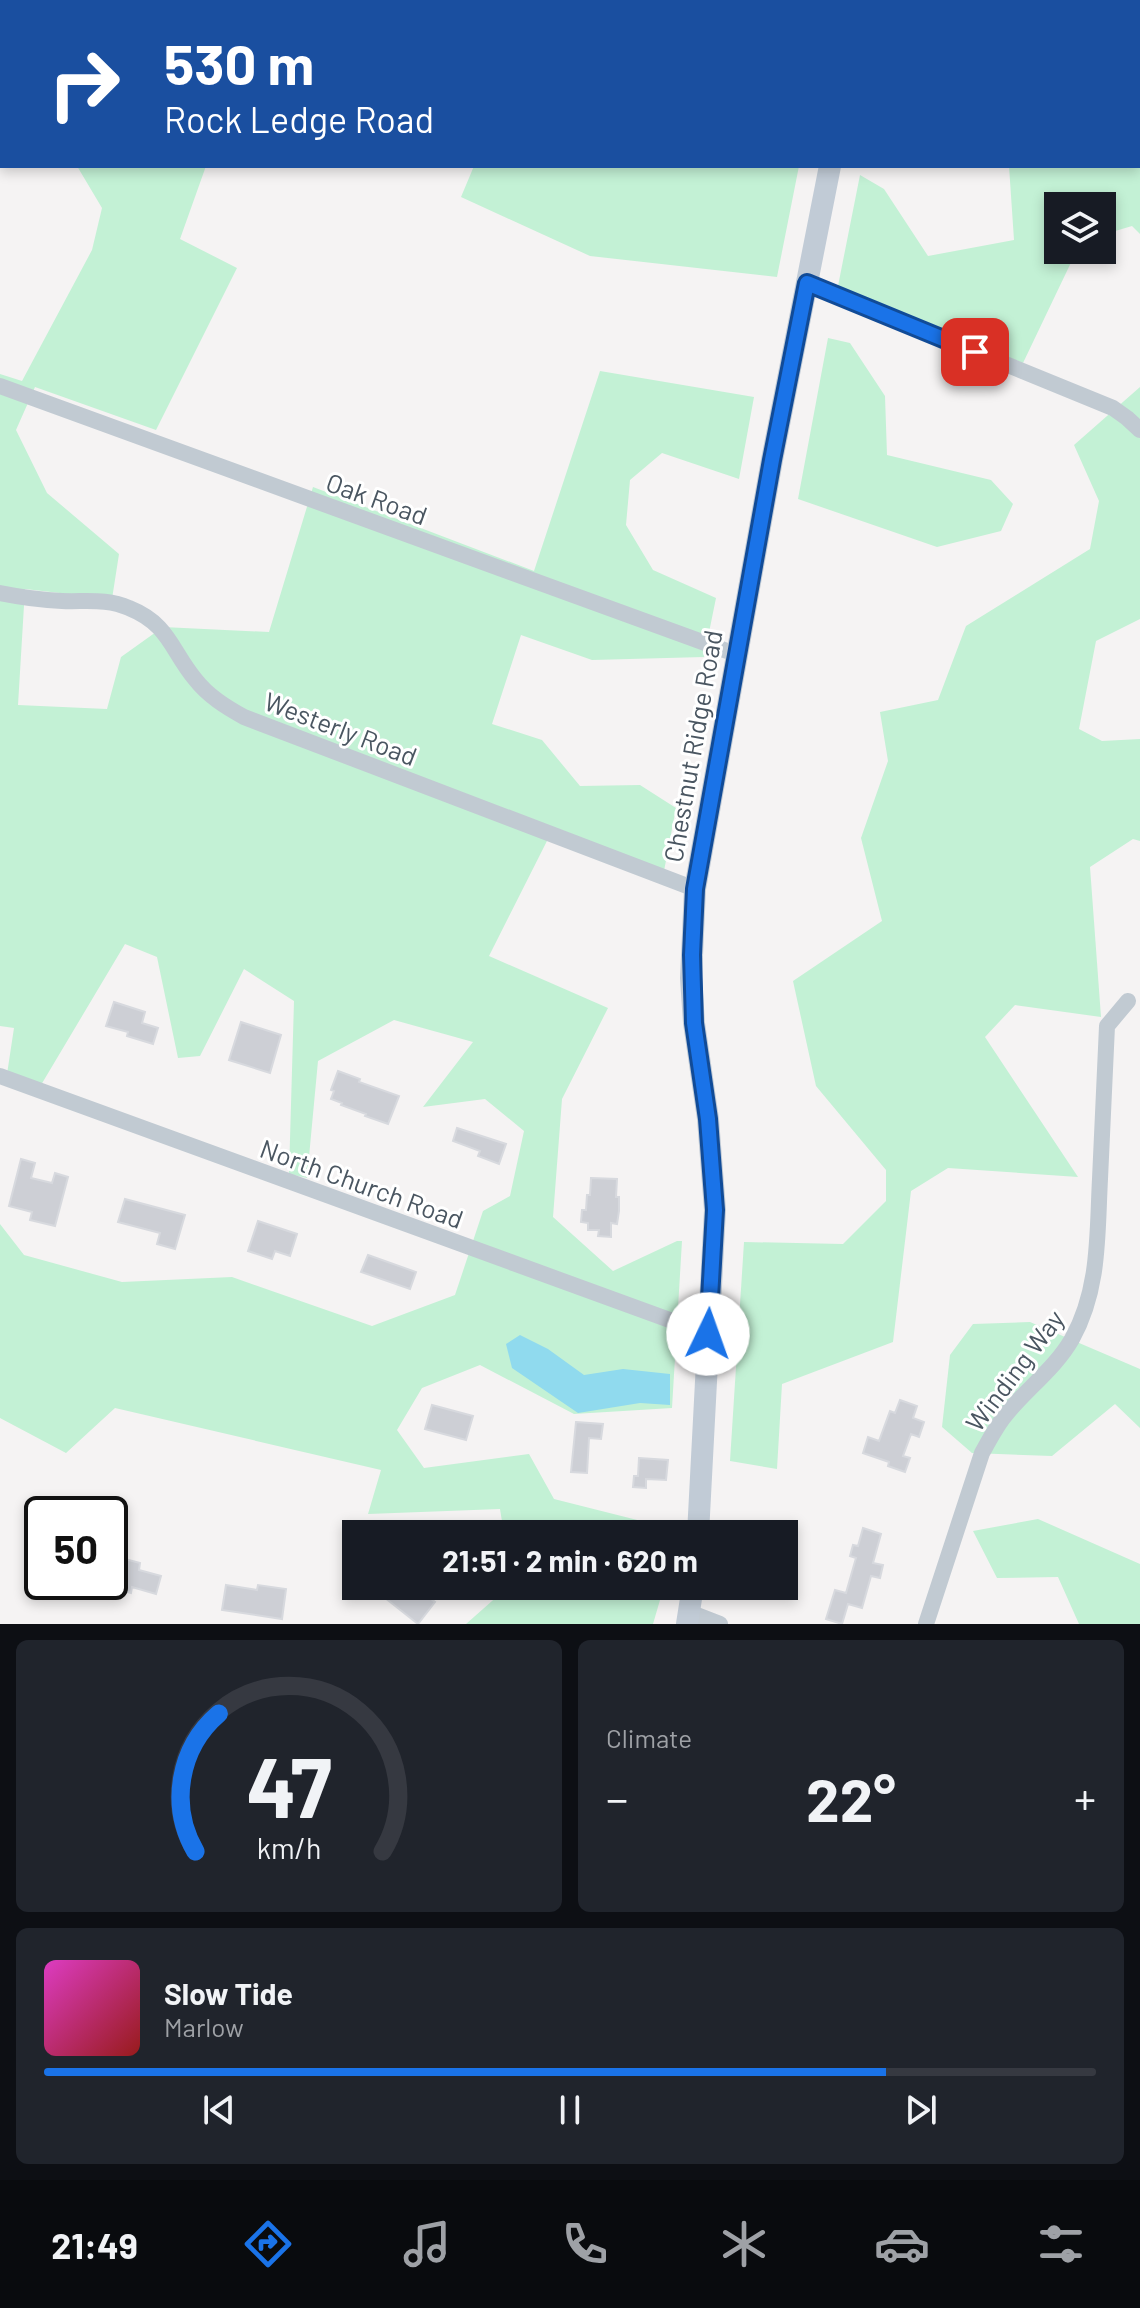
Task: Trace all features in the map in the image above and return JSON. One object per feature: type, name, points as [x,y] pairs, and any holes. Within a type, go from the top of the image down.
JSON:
[{"type":"main road","name":"Chestnut Ridge Road","points":[[699,1520],[715,1210],[708,1119],[694,1023],[691,978],[695,889],[775,447],[830,168]]},
{"type":"street","points":[[807,283],[1113,408],[1140,430]]},
{"type":"street","name":"Oak Road","points":[[0,386],[738,655]]},
{"type":"street","name":"Westerly Road","points":[[0,593],[47,600],[112,602],[128,607],[159,627],[194,678],[223,705],[244,717],[695,889]]},
{"type":"street","name":"Winding Way","points":[[926,1624],[987,1443],[1008,1412],[1070,1343],[1089,1300],[1096,1256],[1107,1026],[1128,1001]]},
{"type":"street","name":"North Church Road","points":[[0,1076],[708,1334]]},
{"type":"street","points":[[688,1618],[720,1624]]},
{"type":"green space","points":[[78,168],[205,168],[180,239],[237,268],[156,430],[35,387],[16,430],[47,493],[119,554],[112,599],[25,589],[18,705],[107,709],[121,657],[163,627],[269,632],[313,487],[534,571],[600,371],[754,397],[739,479],[662,453],[630,480],[626,525],[653,570],[716,598],[704,657],[592,660],[521,635],[492,724],[542,740],[580,786],[640,785],[676,808],[664,871],[551,833],[489,956],[608,1008],[562,1099],[553,1217],[613,1271],[682,1241],[672,1408],[574,1414],[480,1365],[422,1388],[397,1430],[424,1468],[529,1454],[554,1499],[637,1520],[502,1520],[500,1509],[368,1514],[381,1470],[115,1408],[66,1453],[0,1418],[0,1224],[24,1255],[122,1282],[232,1277],[372,1326],[455,1295],[483,1211],[510,1196],[524,1131],[485,1099],[423,1107],[473,1042],[394,1020],[318,1061],[307,1178],[289,1174],[294,1001],[244,969],[200,1056],[178,1058],[157,957],[125,944],[41,1085],[7,1074],[14,1028],[0,1026],[0,374],[22,381],[92,250],[102,208]]},
{"type":"green space","points":[[473,168],[799,168],[777,277],[590,256],[461,197]]},
{"type":"green space","points":[[1009,168],[1140,168],[1140,234],[1132,226],[1116,231],[1116,192],[1044,192],[1044,264],[1070,264],[1023,363],[837,291],[860,175],[884,189],[928,256],[1014,240]]},
{"type":"green space","points":[[828,338],[850,343],[885,396],[887,455],[991,480],[1013,504],[1001,531],[937,547],[798,499]]},
{"type":"green space","points":[[1140,387],[1140,619],[1096,641],[1079,729],[1102,741],[1140,739],[1140,841],[1133,839],[1090,867],[1101,1017],[1015,1005],[985,1037],[1078,1177],[948,1168],[911,1191],[893,1342],[782,1384],[777,1469],[730,1461],[744,1242],[843,1244],[886,1201],[886,1170],[816,1086],[793,981],[882,921],[861,838],[888,761],[880,712],[938,700],[966,626],[1090,549],[1099,501],[1074,445]]},
{"type":"green space","points":[[1030,1322],[1140,1369],[1140,1428],[1115,1404],[1052,1456],[972,1453],[942,1427],[950,1355],[973,1324]]},
{"type":"green space","points":[[1038,1519],[1140,1564],[1140,1624],[1079,1624],[1058,1577],[997,1578],[973,1531]]},
{"type":"green space","points":[[493,1600],[660,1600],[653,1624],[466,1624]]},
{"type":"water","points":[[520,1335],[548,1349],[584,1375],[623,1369],[670,1374],[670,1405],[640,1403],[578,1413],[512,1368],[506,1344]]},
{"type":"building","points":[[114,1002],[145,1012],[142,1023],[158,1028],[153,1044],[106,1026]]},
{"type":"building","points":[[241,1022],[281,1035],[270,1073],[229,1060]]},
{"type":"building","points":[[338,1071],[399,1096],[388,1124],[331,1099]]},
{"type":"building","points":[[457,1128],[506,1144],[499,1164],[478,1156],[480,1151],[453,1141]]},
{"type":"building","points":[[21,1159],[35,1163],[31,1178],[52,1183],[55,1173],[68,1177],[55,1226],[30,1220],[32,1212],[9,1206]]},
{"type":"building","points":[[591,1178],[617,1179],[619,1211],[617,1224],[611,1223],[611,1237],[598,1236],[599,1230],[588,1230],[588,1223],[581,1222],[587,1195],[590,1195]]},
{"type":"building","points":[[125,1199],[185,1215],[175,1249],[157,1244],[160,1233],[118,1222]]},
{"type":"building","points":[[258,1221],[297,1234],[290,1256],[275,1251],[272,1259],[248,1251]]},
{"type":"building","points":[[368,1255],[416,1272],[410,1289],[361,1272]]},
{"type":"building","points":[[900,1400],[917,1406],[913,1418],[924,1422],[919,1437],[911,1434],[903,1456],[910,1458],[905,1472],[888,1466],[889,1462],[863,1453],[868,1437],[879,1441],[890,1411],[895,1413]]},
{"type":"building","points":[[432,1405],[473,1416],[466,1440],[425,1429]]},
{"type":"building","points":[[576,1422],[603,1424],[601,1439],[589,1438],[587,1473],[571,1472]]},
{"type":"building","points":[[639,1458],[668,1460],[666,1480],[646,1479],[646,1488],[633,1487],[634,1476],[638,1476]]},
{"type":"building","points":[[863,1528],[881,1534],[873,1563],[883,1565],[880,1578],[871,1576],[862,1608],[848,1604],[842,1624],[826,1619],[835,1590],[846,1593],[856,1558],[850,1556],[853,1545],[858,1546]]},
{"type":"building","points":[[128,1560],[140,1563],[139,1570],[161,1576],[156,1594],[132,1587],[131,1593],[128,1592]]},
{"type":"building","points":[[226,1585],[257,1590],[258,1585],[286,1589],[282,1619],[222,1610]]},
{"type":"building","points":[[388,1600],[435,1602],[418,1624]]},
{"type":"route","points":[[708,1334],[715,1210],[713,1165],[691,978],[695,889],[807,283],[975,352]]}]
